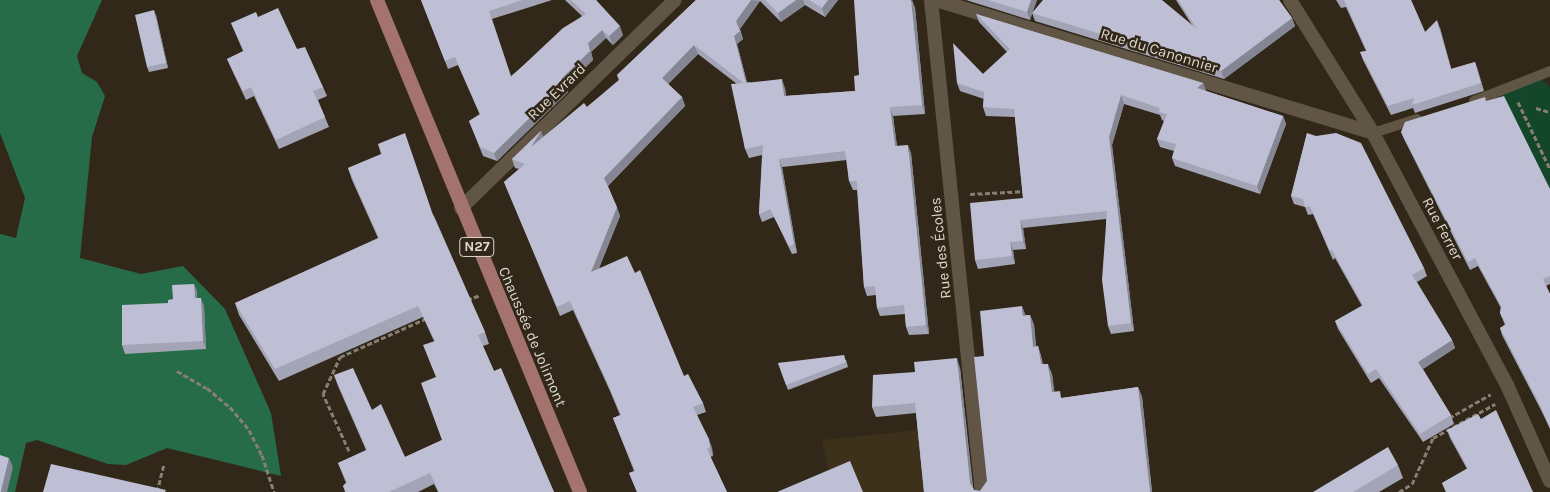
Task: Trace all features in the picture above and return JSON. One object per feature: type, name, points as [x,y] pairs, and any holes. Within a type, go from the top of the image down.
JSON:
[{"type":"main road","name":"Chaussée de Jolimont","points":[[377,0],[494,289],[580,492]]},
{"type":"street","name":"Rue Evrard","points":[[461,208],[675,0]]},
{"type":"street","name":"Rue des Écoles","points":[[930,0],[982,492]]},
{"type":"street","name":"Rue du Canonnier","points":[[936,0],[1373,133]]},
{"type":"street","name":"Rue Ferrer","points":[[1290,0],[1373,133],[1509,390],[1550,482]]},
{"type":"lane","points":[[1464,104],[1511,88],[1550,71]]},
{"type":"lane","points":[[1373,133],[1427,116]]},
{"type":"path","points":[[1511,88],[1550,169]]},
{"type":"path","points":[[1536,108],[1550,112]]},
{"type":"path","points":[[952,194],[1034,191]]},
{"type":"path","points":[[459,304],[494,289]]},
{"type":"path","points":[[349,451],[323,394],[324,387],[340,357],[433,315]]},
{"type":"path","points":[[177,372],[207,388],[230,407],[249,430],[262,455],[274,492]]},
{"type":"path","points":[[1446,420],[1509,390]]},
{"type":"path","points":[[1399,492],[1412,484],[1433,438],[1509,390]]},
{"type":"path","points":[[157,492],[164,463]]},
{"type":"shaded area","points":[[919,430],[967,492],[796,492],[830,477],[822,440]]},
{"type":"green space","points":[[0,0],[102,0],[77,56],[82,73],[97,82],[105,96],[92,137],[80,258],[141,274],[183,266],[225,309],[271,413],[281,476],[167,448],[126,465],[108,464],[37,440],[26,443],[15,492],[0,492],[0,234],[16,238],[25,198],[0,133]]},
{"type":"green space","points":[[1539,77],[1550,87],[1550,196],[1500,93]]},
{"type":"building","points":[[421,0],[522,0],[489,11],[511,77],[563,28],[586,14],[571,0],[596,0],[620,26],[609,36],[602,30],[588,43],[590,51],[561,79],[565,83],[494,153],[480,147],[469,121],[480,114],[455,57],[445,61]]},
{"type":"building","points":[[696,0],[751,0],[736,21],[740,31],[734,36],[746,83],[782,79],[784,96],[855,91],[854,76],[859,75],[854,0],[911,0],[922,105],[890,107],[895,146],[908,145],[926,325],[906,327],[904,305],[877,308],[875,286],[864,287],[857,181],[849,181],[845,151],[779,159],[794,244],[789,246],[770,209],[759,214],[763,145],[745,149],[731,84],[744,83],[694,45],[662,78],[682,97],[604,178],[617,207],[591,272],[627,256],[635,273],[640,270],[684,376],[688,374],[703,403],[693,407],[709,439],[710,447],[707,449],[727,492],[637,492],[629,473],[635,471],[613,418],[621,415],[607,382],[570,301],[557,307],[504,182],[525,164],[512,159],[541,131],[531,147],[584,103],[587,107],[620,79],[617,75]]},
{"type":"building","points":[[765,0],[796,0],[778,13]]},
{"type":"building","points":[[809,0],[828,0],[822,8]]},
{"type":"building","points":[[988,0],[1031,0],[1027,12]]},
{"type":"building","points":[[1043,0],[1162,0],[1197,29],[1178,0],[1279,0],[1292,18],[1221,71],[1032,13]]},
{"type":"building","points":[[1344,0],[1411,0],[1425,32],[1437,20],[1451,69],[1475,62],[1481,83],[1412,105],[1414,98],[1388,106],[1360,52],[1367,51]]},
{"type":"building","points":[[278,8],[297,49],[305,47],[323,87],[313,91],[325,117],[276,140],[251,87],[243,91],[227,59],[244,51],[231,23],[256,12],[258,17]]},
{"type":"building","points":[[154,10],[166,63],[147,67],[135,15]]},
{"type":"building","points":[[976,14],[1203,83],[1197,88],[1283,116],[1257,186],[1172,158],[1176,144],[1157,139],[1167,114],[1159,112],[1160,108],[1121,95],[1109,137],[1131,323],[1108,326],[1102,280],[1107,211],[1020,220],[1023,241],[1010,242],[1012,256],[975,260],[970,203],[1023,198],[1014,109],[983,107],[984,92],[957,83],[953,43],[983,74],[1010,49]]},
{"type":"building","points":[[1504,96],[1550,189],[1550,276],[1543,279],[1550,294],[1550,428],[1500,328],[1506,324],[1500,313],[1501,306],[1475,258],[1468,262],[1401,132],[1405,122],[1485,97],[1486,101]]},
{"type":"building","points":[[405,133],[433,215],[485,332],[478,335],[494,371],[501,368],[554,492],[439,492],[430,473],[389,492],[346,492],[343,486],[347,482],[338,463],[367,450],[334,375],[353,368],[372,410],[381,404],[405,457],[442,440],[421,383],[436,377],[423,345],[435,341],[418,306],[275,369],[235,303],[379,238],[348,168],[382,154],[378,144]]},
{"type":"building","points":[[1307,133],[1316,136],[1336,133],[1361,143],[1424,268],[1412,275],[1452,340],[1418,362],[1451,415],[1420,434],[1376,369],[1368,374],[1335,321],[1363,305],[1332,250],[1330,251],[1310,206],[1305,207],[1303,199],[1291,196]]},
{"type":"building","points":[[194,284],[195,298],[201,298],[203,341],[122,345],[122,305],[168,303],[168,300],[173,299],[172,285]]},
{"type":"building","points":[[1022,306],[1023,316],[1030,315],[1033,347],[1038,346],[1041,364],[1048,364],[1052,392],[1060,391],[1061,398],[1138,387],[1150,492],[924,492],[915,403],[872,407],[873,375],[915,372],[914,362],[957,358],[970,483],[974,490],[980,491],[987,481],[974,357],[984,356],[980,311]]},
{"type":"building","points":[[844,355],[846,362],[786,385],[778,363]]},
{"type":"building","points":[[1496,410],[1533,492],[1446,492],[1442,483],[1468,468],[1447,430],[1478,414],[1481,419]]},
{"type":"building","points":[[1388,447],[1398,465],[1353,492],[1313,492]]},
{"type":"building","points":[[0,455],[9,458],[1,492],[0,492]]},
{"type":"building","points":[[850,461],[863,492],[777,492]]},
{"type":"building","points":[[51,464],[166,490],[165,492],[43,492]]}]
